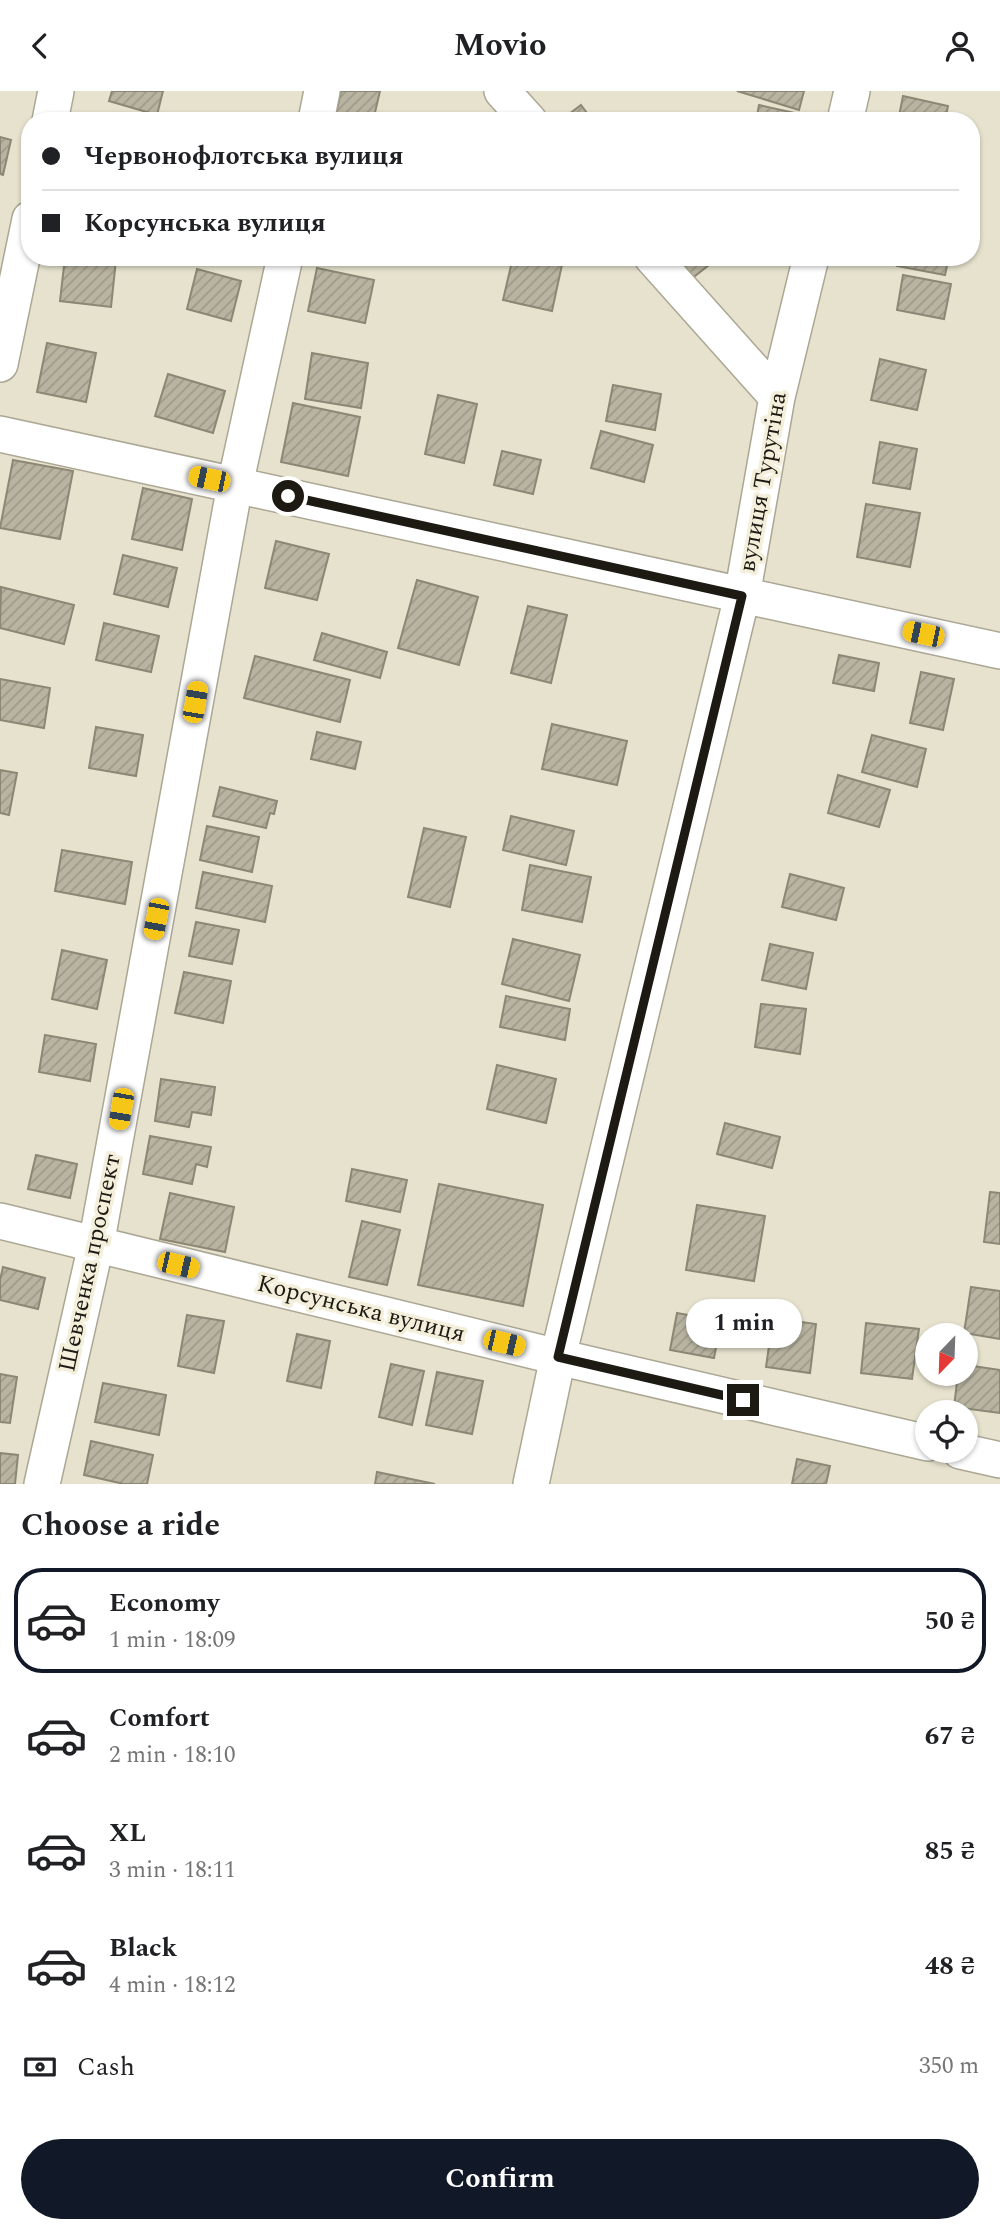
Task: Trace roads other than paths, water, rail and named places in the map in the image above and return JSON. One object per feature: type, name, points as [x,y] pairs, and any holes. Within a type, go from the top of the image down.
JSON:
[{"type":"street","points":[[52,112],[56,91]]},
{"type":"street","points":[[318,112],[322,91]]},
{"type":"street","points":[[502,91],[521,112]]},
{"type":"street","points":[[847,112],[852,91]]},
{"type":"street","points":[[0,363],[21,262]]},
{"type":"street","name":"Шевченка проспект","points":[[43,1484],[96,1245],[235,485],[283,266]]},
{"type":"street","points":[[660,266],[777,397]]},
{"type":"street","name":"вулиця Турутіна","points":[[531,1484],[558,1357],[742,596],[777,397],[809,266]]},
{"type":"street","points":[[0,434],[1000,651]]},
{"type":"street","name":"Корсунська вулиця","points":[[0,1221],[558,1357],[915,1440]]},
{"type":"street","points":[[978,1455],[1000,1460]]}]
